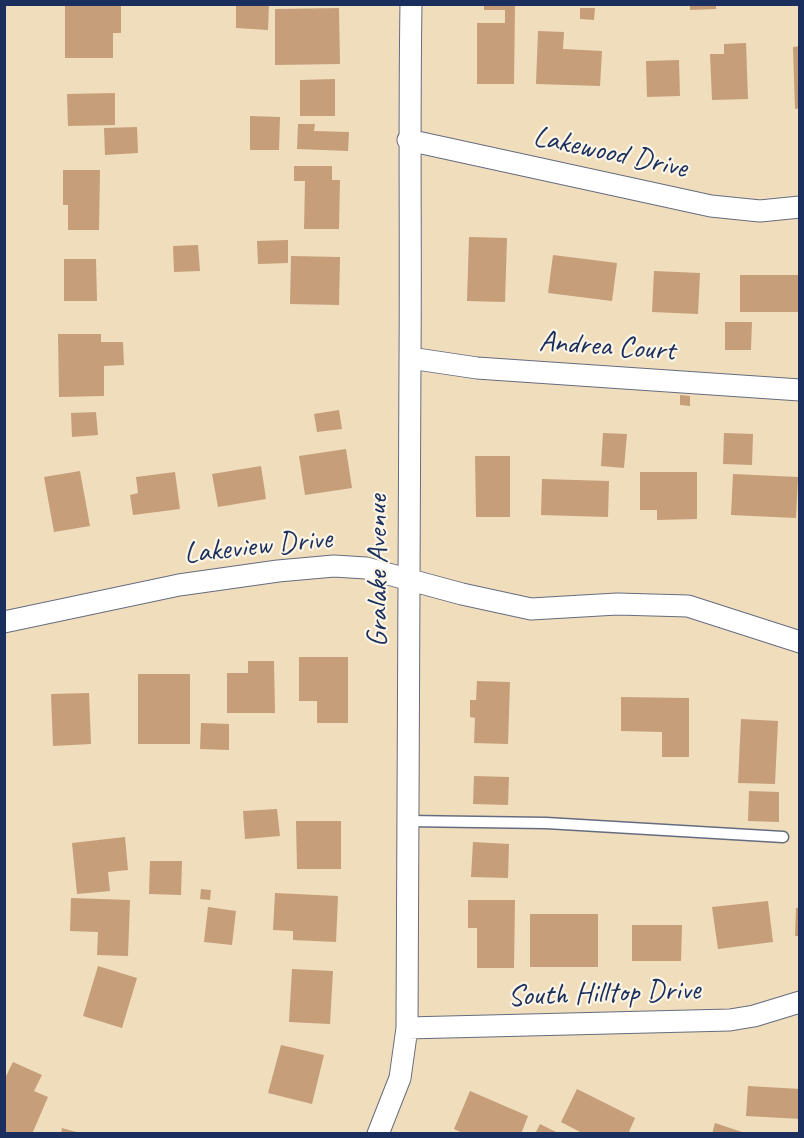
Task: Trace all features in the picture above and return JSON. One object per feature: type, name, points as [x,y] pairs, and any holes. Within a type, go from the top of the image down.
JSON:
[{"type":"street","name":"Gralake Avenue","points":[[378,1134],[400,1078],[407,1028],[407,580],[410,358],[408,140],[411,4]]},
{"type":"street","name":"Lakewood Drive","points":[[408,140],[711,206],[760,211],[800,207]]},
{"type":"street","name":"Andrea Court","points":[[410,358],[477,368],[800,390]]},
{"type":"street","name":"Lakeview Drive","points":[[4,622],[179,585],[278,571],[334,566],[366,568],[531,609],[617,604],[688,606],[800,642]]},
{"type":"street","name":"South Hilltop Drive","points":[[407,1028],[730,1020],[754,1016],[800,1002]]},
{"type":"lane","points":[[407,820],[546,823],[783,837]]},
{"type":"building","points":[[236,4],[269,4],[268,30],[236,28]]},
{"type":"building","points":[[484,4],[515,4],[514,84],[477,84],[477,23],[505,23],[505,10],[484,10]]},
{"type":"building","points":[[690,4],[716,4],[716,9],[690,10]]},
{"type":"building","points":[[121,5],[121,33],[113,33],[113,58],[65,58],[65,6]]},
{"type":"building","points":[[339,8],[340,64],[275,65],[275,9]]},
{"type":"building","points":[[580,8],[595,8],[594,20],[580,19]]},
{"type":"building","points":[[538,31],[564,32],[563,49],[602,51],[600,86],[536,84]]},
{"type":"building","points":[[746,43],[748,99],[712,100],[710,54],[724,54],[724,44]]},
{"type":"building","points":[[800,46],[800,108],[795,109],[793,47]]},
{"type":"building","points":[[679,60],[680,96],[647,97],[646,61]]},
{"type":"building","points":[[335,79],[335,116],[300,116],[300,80]]},
{"type":"building","points":[[115,93],[115,125],[68,126],[67,94]]},
{"type":"building","points":[[250,116],[280,117],[279,150],[250,150]]},
{"type":"building","points":[[298,124],[315,124],[314,131],[349,132],[348,151],[297,149]]},
{"type":"building","points":[[137,127],[138,153],[105,155],[104,128]]},
{"type":"building","points":[[294,166],[332,166],[332,180],[340,180],[339,229],[304,229],[305,181],[294,181]]},
{"type":"building","points":[[63,170],[100,170],[99,230],[68,230],[68,205],[63,205]]},
{"type":"building","points":[[469,237],[507,238],[505,302],[467,301]]},
{"type":"building","points":[[288,240],[288,263],[258,264],[257,241]]},
{"type":"building","points":[[198,245],[200,271],[174,272],[173,246]]},
{"type":"building","points":[[553,255],[617,263],[612,301],[548,293]]},
{"type":"building","points":[[291,256],[340,257],[339,305],[290,304]]},
{"type":"building","points":[[64,259],[96,259],[97,301],[64,301]]},
{"type":"building","points":[[654,271],[700,273],[698,314],[652,312]]},
{"type":"building","points":[[740,275],[798,275],[798,312],[740,312]]},
{"type":"building","points":[[725,322],[752,322],[751,350],[725,350]]},
{"type":"building","points":[[58,334],[101,334],[101,342],[123,342],[124,365],[104,366],[104,396],[59,397]]},
{"type":"building","points":[[680,395],[690,396],[690,406],[680,405]]},
{"type":"building","points":[[339,410],[342,429],[317,432],[314,414]]},
{"type":"building","points":[[96,412],[98,435],[72,437],[71,413]]},
{"type":"building","points":[[603,433],[627,434],[624,468],[601,466]]},
{"type":"building","points":[[724,433],[753,434],[752,465],[723,464]]},
{"type":"building","points":[[346,449],[352,488],[305,495],[299,456]]},
{"type":"building","points":[[475,456],[510,456],[510,517],[476,517]]},
{"type":"building","points":[[261,466],[266,499],[218,507],[212,474]]},
{"type":"building","points":[[80,471],[90,526],[54,532],[44,477]]},
{"type":"building","points":[[175,472],[180,509],[133,515],[130,495],[138,493],[136,477]]},
{"type":"building","points":[[640,472],[697,472],[697,519],[657,520],[657,510],[640,510]]},
{"type":"building","points":[[733,474],[798,477],[796,518],[731,515]]},
{"type":"building","points":[[542,479],[609,481],[608,517],[541,515]]},
{"type":"building","points":[[299,657],[348,657],[348,723],[317,723],[317,701],[299,701]]},
{"type":"building","points":[[248,661],[274,661],[275,713],[227,713],[227,673],[248,673]]},
{"type":"building","points":[[138,674],[190,674],[190,744],[138,744]]},
{"type":"building","points":[[477,681],[510,682],[508,744],[474,743],[475,718],[470,717],[470,700],[476,700]]},
{"type":"building","points":[[89,693],[91,744],[53,746],[51,694]]},
{"type":"building","points":[[621,697],[689,698],[689,757],[662,757],[662,732],[621,731]]},
{"type":"building","points":[[741,719],[778,721],[775,784],[738,783]]},
{"type":"building","points":[[201,723],[229,724],[229,750],[200,749]]},
{"type":"building","points":[[474,776],[509,777],[508,805],[473,804]]},
{"type":"building","points":[[749,791],[779,792],[779,822],[748,821]]},
{"type":"building","points":[[277,809],[280,836],[245,839],[243,811]]},
{"type":"building","points":[[296,821],[341,821],[341,869],[297,869]]},
{"type":"building","points":[[125,837],[128,870],[108,872],[110,891],[77,894],[72,843]]},
{"type":"building","points":[[473,842],[509,844],[508,878],[471,877]]},
{"type":"building","points":[[150,861],[182,861],[181,895],[149,894]]},
{"type":"building","points":[[201,889],[211,890],[210,900],[200,899]]},
{"type":"building","points":[[275,893],[338,896],[336,942],[293,940],[293,931],[273,930]]},
{"type":"building","points":[[71,898],[130,900],[128,956],[97,955],[98,932],[70,931]]},
{"type":"building","points":[[468,900],[515,900],[514,968],[477,968],[477,928],[468,928]]},
{"type":"building","points":[[768,901],[773,942],[718,949],[712,907]]},
{"type":"building","points":[[208,907],[236,911],[232,945],[204,942]]},
{"type":"building","points":[[796,908],[800,908],[800,936],[795,936]]},
{"type":"building","points":[[530,914],[598,914],[598,967],[530,967]]},
{"type":"building","points":[[632,925],[682,925],[681,961],[632,961]]},
{"type":"building","points":[[98,966],[137,978],[122,1028],[83,1016]]},
{"type":"building","points":[[292,969],[333,971],[330,1024],[289,1022]]},
{"type":"building","points":[[281,1045],[324,1055],[312,1104],[268,1093]]},
{"type":"building","points":[[13,1062],[42,1075],[34,1091],[48,1097],[32,1134],[4,1132],[4,1080]]},
{"type":"building","points":[[748,1086],[800,1089],[800,1119],[746,1116]]},
{"type":"building","points":[[577,1089],[635,1118],[628,1134],[584,1134],[561,1122]]},
{"type":"building","points":[[470,1091],[528,1116],[521,1134],[465,1134],[454,1129]]},
{"type":"building","points":[[715,1123],[745,1133],[745,1134],[712,1134]]},
{"type":"building","points":[[540,1124],[560,1134],[535,1134]]},
{"type":"building","points":[[62,1128],[80,1133],[80,1134],[61,1134]]}]
